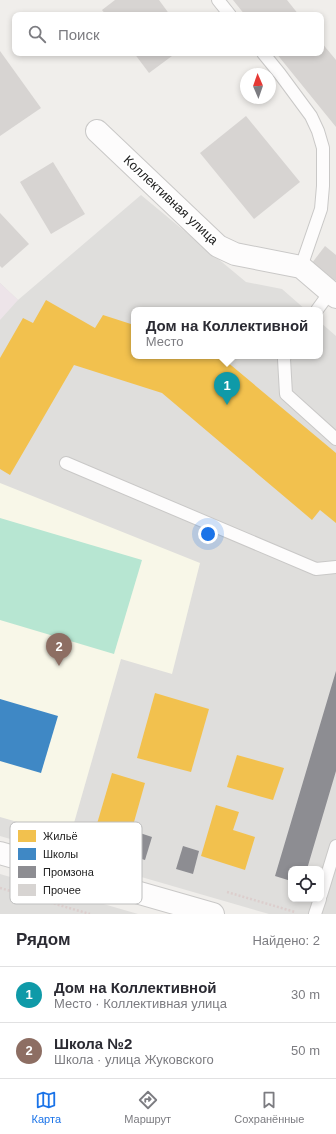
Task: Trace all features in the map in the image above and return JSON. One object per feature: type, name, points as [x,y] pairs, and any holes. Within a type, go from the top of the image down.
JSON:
[{"type":"street","name":"Коллективная улица","points":[[97,131],[218,246],[235,254],[301,267],[333,294]]},
{"type":"street","points":[[0,853],[10,856]]},
{"type":"street","points":[[142,894],[213,914]]},
{"type":"lane","points":[[218,0],[228,12]]},
{"type":"lane","points":[[265,56],[311,116],[318,131],[323,148],[323,186],[321,209],[301,267]]},
{"type":"lane","points":[[320,307],[333,294]]},
{"type":"lane","points":[[284,359],[286,394],[336,439]]},
{"type":"lane","points":[[66,463],[316,569],[336,566]]},
{"type":"lane","points":[[324,885],[336,846]]},
{"type":"lane","points":[[315,914],[319,902]]},
{"type":"path","points":[[0,888],[10,891]]},
{"type":"path","points":[[55,904],[90,914]]},
{"type":"shaded area","points":[[141,195],[246,282],[282,289],[303,307],[131,307],[131,359],[323,359],[323,325],[336,336],[336,914],[269,914],[142,877],[142,822],[10,822],[10,839],[0,836],[0,283],[18,300]]},
{"type":"shaded area","points":[[0,283],[18,300],[0,320]]},
{"type":"shaded area","points":[[0,483],[200,563],[172,674],[121,659],[74,822],[18,822],[0,817]]},
{"type":"shaded area","points":[[0,874],[10,877],[10,904],[104,904],[138,914],[0,914]]},
{"type":"green space","points":[[0,518],[142,560],[114,654],[0,620]]},
{"type":"building: Жильё","points":[[46,300],[95,328],[103,315],[131,324],[131,359],[224,359],[336,453],[336,523],[320,510],[312,520],[162,393],[74,365],[10,475],[0,469],[0,358],[23,318],[33,323]]},
{"type":"building: Жильё","points":[[155,693],[209,709],[191,772],[137,758]]},
{"type":"building: Жильё","points":[[237,755],[284,768],[273,800],[227,787]]},
{"type":"building: Жильё","points":[[112,773],[145,783],[134,822],[98,822]]},
{"type":"building: Жильё","points":[[216,805],[239,812],[233,830],[255,837],[245,870],[201,856]]},
{"type":"building: Школы","points":[[0,699],[58,716],[41,773],[0,761]]},
{"type":"building: Промзона","points":[[336,671],[336,771],[308,866],[288,866],[288,880],[275,876]]},
{"type":"building: Промзона","points":[[142,834],[152,837],[145,860],[142,859]]},
{"type":"building: Промзона","points":[[183,846],[199,851],[193,874],[176,869]]},
{"type":"building: Прочее","points":[[115,0],[159,0],[168,12],[104,12],[102,10]]},
{"type":"building: Прочее","points":[[233,0],[287,0],[297,12],[243,12]]},
{"type":"building: Прочее","points":[[324,46],[336,60],[336,127],[278,56],[324,56]]},
{"type":"building: Прочее","points":[[0,51],[41,108],[0,136]]},
{"type":"building: Прочее","points":[[136,56],[172,56],[149,73]]},
{"type":"building: Прочее","points":[[246,116],[300,182],[254,219],[200,153]]},
{"type":"building: Прочее","points":[[53,162],[85,214],[51,234],[20,182]]},
{"type":"building: Прочее","points":[[0,213],[29,244],[2,268],[0,266]]},
{"type":"building: Прочее","points":[[325,246],[336,255],[336,280],[334,282],[312,263]]},
{"type":"place","name":"Дом на Коллективной","points":[[227,405]]},
{"type":"place","name":"Школа №2","points":[[59,666]]}]
